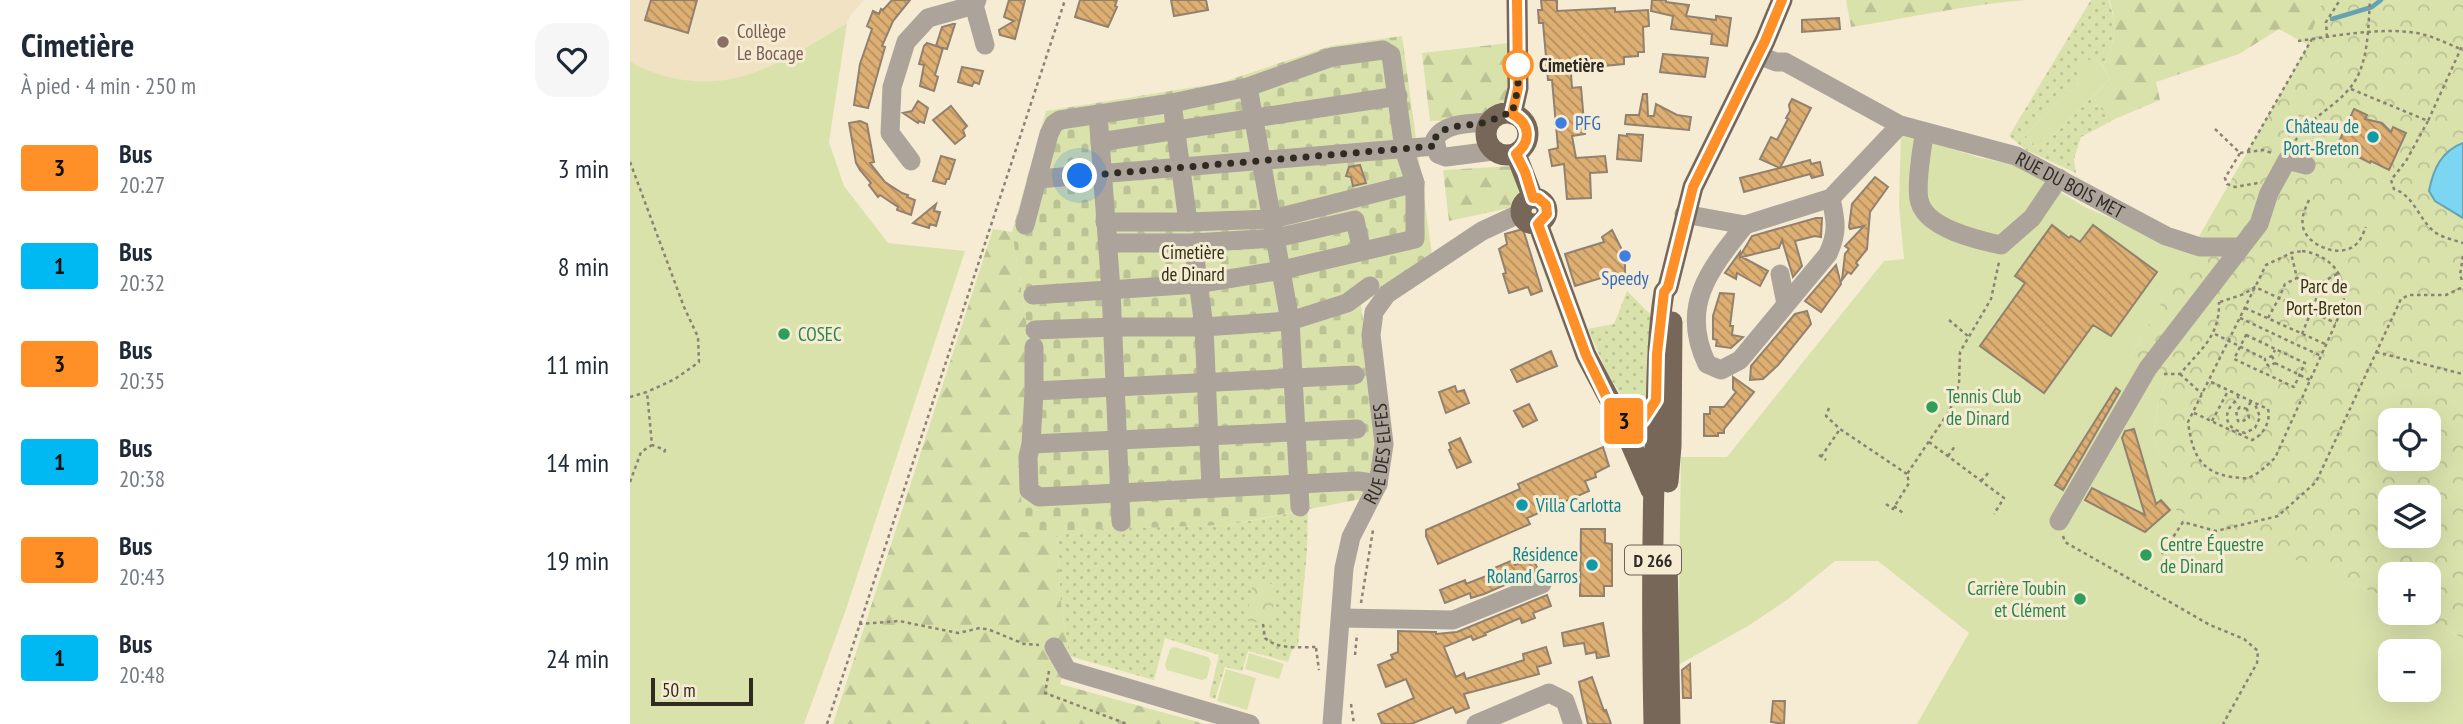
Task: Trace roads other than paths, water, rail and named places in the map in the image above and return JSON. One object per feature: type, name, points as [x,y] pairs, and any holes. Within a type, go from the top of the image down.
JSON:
[{"type":"main road","points":[[1512,114],[1518,88],[1517,0]]},
{"type":"main road","name":"D 266","points":[[1654,724],[1653,495],[1660,320],[1664,292],[1668,287],[1684,214],[1693,187],[1782,0]]},
{"type":"main road","points":[[1512,114],[1522,120],[1528,133],[1526,143],[1516,154],[1507,156],[1493,151],[1485,138],[1489,122],[1498,115],[1512,114]]},
{"type":"main road","points":[[1516,154],[1525,172],[1531,212],[1586,355],[1621,421],[1653,495]]},
{"type":"main road","name":"D 266","points":[[1668,287],[1674,292],[1671,446],[1668,463],[1671,724]]},
{"type":"main road","points":[[1621,421],[1643,420],[1656,400]]},
{"type":"main road","points":[[1621,421],[1655,445],[1668,463]]},
{"type":"street","points":[[911,162],[890,133],[892,86],[906,42],[928,18],[975,2],[985,45]]},
{"type":"street","name":"RUE DU BOIS MET","points":[[1761,48],[1776,50],[1785,62],[1900,125],[2016,156],[2166,236],[2200,247],[2240,247]]},
{"type":"street","points":[[1025,225],[1054,124],[1060,120],[1172,103],[1248,87],[1332,57],[1383,50],[1391,55],[1404,149],[1415,183],[1415,239],[1282,270],[1198,284],[1033,295]]},
{"type":"street","points":[[1248,87],[1290,321],[1300,507]]},
{"type":"street","points":[[1100,142],[1398,96]]},
{"type":"street","points":[[1172,103],[1188,222]]},
{"type":"street","points":[[1098,114],[1111,290],[1121,522]]},
{"type":"street","points":[[1489,122],[1448,127],[1436,135],[1435,146],[1438,154],[1446,157],[1493,151]]},
{"type":"street","points":[[1684,214],[1745,225],[1830,198],[1900,125]]},
{"type":"street","points":[[1925,132],[1919,180],[1920,204],[1934,222],[1974,239],[2001,245],[2032,218],[2059,178]]},
{"type":"street","points":[[1038,179],[1435,146]]},
{"type":"street","points":[[2059,522],[2148,368],[2259,223],[2272,187],[2296,163]]},
{"type":"street","points":[[1105,222],[1188,222],[1275,228],[1415,183]]},
{"type":"street","points":[[1745,225],[1712,267],[1699,299],[1696,330],[1700,350],[1707,364],[1721,376],[1740,360],[1828,254],[1835,237],[1836,220],[1830,198]]},
{"type":"street","name":"RUE DES ELFES","points":[[1332,724],[1344,568],[1351,537],[1378,484],[1384,444],[1371,335],[1374,312],[1387,293],[1482,231],[1531,212]]},
{"type":"street","points":[[1107,243],[1193,243],[1275,228],[1355,220],[1362,251]]},
{"type":"street","points":[[1193,243],[1204,327],[1211,488]]},
{"type":"street","points":[[1780,274],[1786,304]]},
{"type":"street","points":[[1370,286],[1347,303],[1290,321],[1204,327],[1112,327],[1035,338],[1031,444],[1028,457],[1029,489],[1039,497],[1300,483],[1358,481],[1378,484]]},
{"type":"street","points":[[1034,391],[1355,375]]},
{"type":"street","points":[[1031,444],[1357,429]]},
{"type":"street","points":[[1341,618],[1453,620],[1542,584]]},
{"type":"street","points":[[1054,648],[1067,670],[1250,724]]},
{"type":"street","points":[[1476,724],[1511,716],[1549,693],[1565,701],[1573,724]]},
{"type":"water","points":[[2463,143],[2463,218],[2435,201],[2429,191],[2439,162],[2455,146]]},
{"type":"waterway","points":[[2332,19],[2372,7],[2381,0]]},
{"type":"place","name":"Collège Le Bocage","points":[[723,42]]},
{"type":"place","name":"Cimetière","points":[[1518,65]]},
{"type":"place","name":"PFG","points":[[1561,123]]},
{"type":"place","name":"Château de Port-Breton","points":[[2373,137]]},
{"type":"place","name":"Speedy","points":[[1625,256]]},
{"type":"place","name":"COSEC","points":[[784,334]]},
{"type":"place","name":"Tennis Club de Dinard","points":[[1932,407]]},
{"type":"place","name":"Villa Carlotta","points":[[1522,505]]},
{"type":"place","name":"Centre Équestre de Dinard","points":[[2146,555]]},
{"type":"place","name":"Résidence Roland Garros","points":[[1592,565]]},
{"type":"place","name":"Carrière Toubin et Clément","points":[[2080,599]]},
{"type":"park label","name":"Cimetière de Dinard","points":[[1193,263]]},
{"type":"park label","name":"Parc de Port-Breton","points":[[2324,297]]}]
